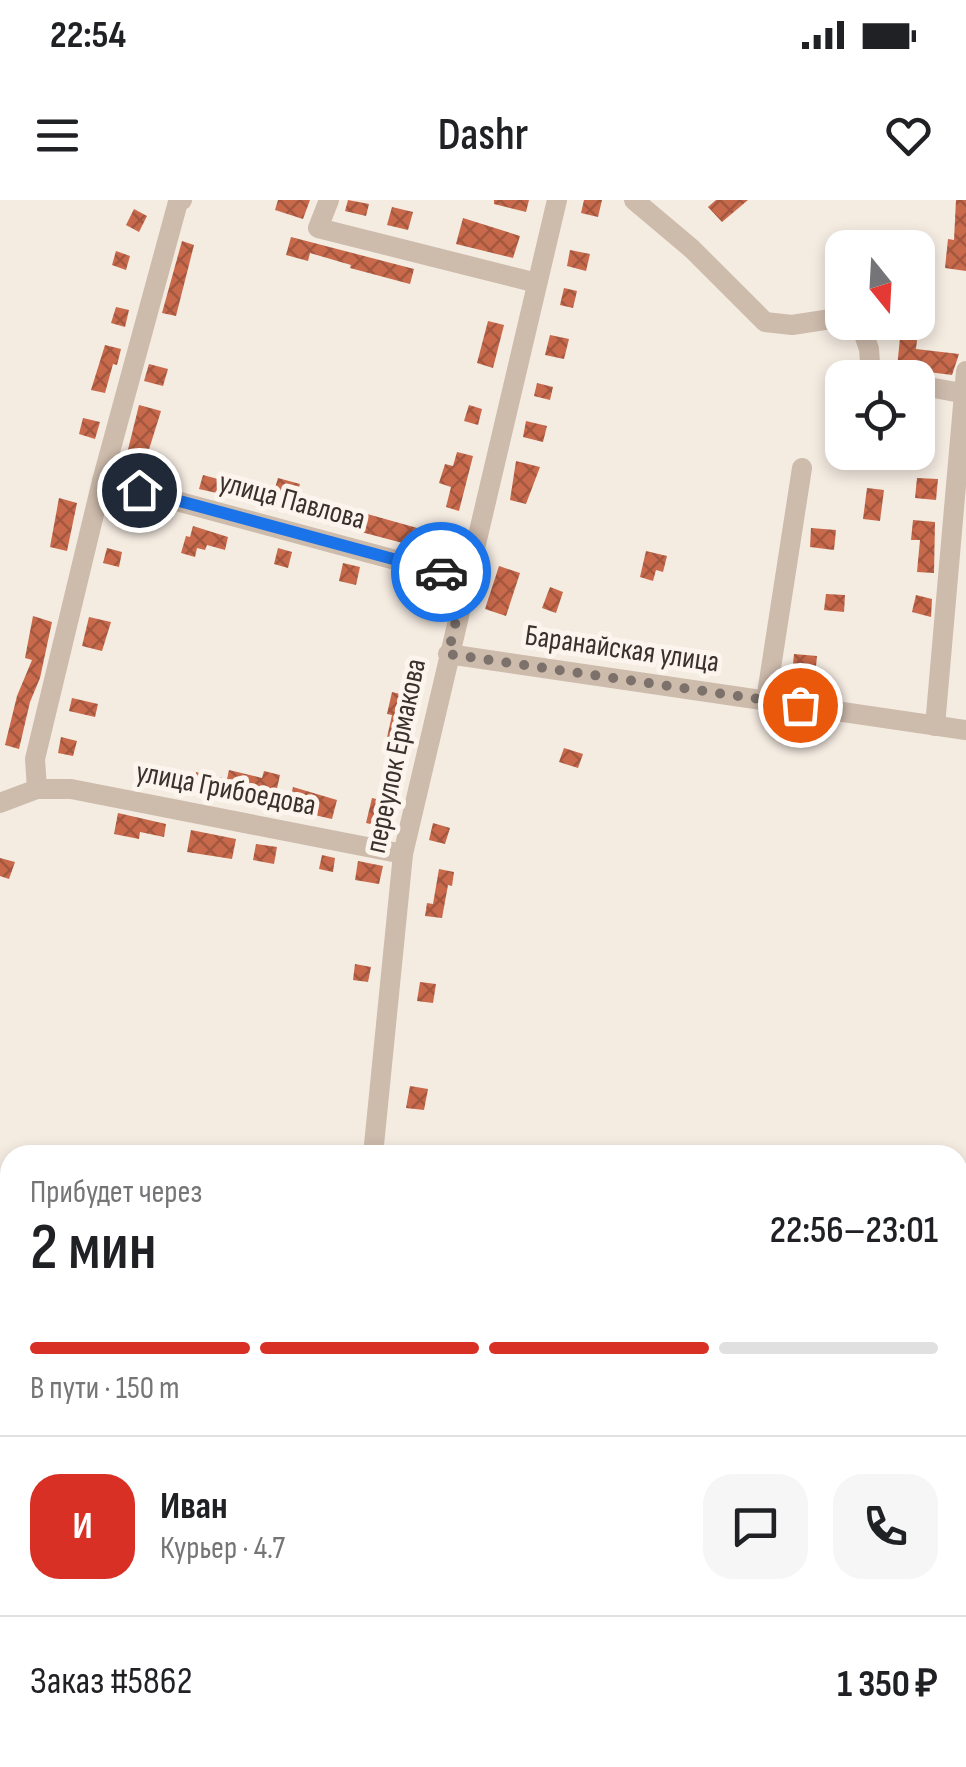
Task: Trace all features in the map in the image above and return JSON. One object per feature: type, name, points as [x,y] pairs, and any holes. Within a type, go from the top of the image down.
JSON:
[{"type":"street","points":[[0,803],[36,789],[35,759],[102,480],[178,202],[182,200]]},
{"type":"street","points":[[329,200],[318,228],[537,283]]},
{"type":"street","name":"переулок Ермакова","points":[[374,1145],[404,854],[448,654],[558,200]]},
{"type":"street","points":[[634,200],[692,249],[765,322],[792,325],[825,320]]},
{"type":"street","points":[[935,726],[966,371]]},
{"type":"street","points":[[935,388],[964,394]]},
{"type":"street","points":[[766,700],[802,468]]},
{"type":"street","name":"улица Павлова","points":[[102,480],[466,579]]},
{"type":"street","name":"Баранайская улица","points":[[448,654],[966,730]]},
{"type":"street","name":"улица Грибоедова","points":[[36,789],[71,789],[404,854]]},
{"type":"building","points":[[278,200],[310,200],[303,219],[275,210]]},
{"type":"building","points":[[348,200],[369,204],[366,216],[345,211]]},
{"type":"building","points":[[494,200],[529,200],[526,212],[494,204]]},
{"type":"building","points":[[584,200],[602,200],[598,217],[581,213]]},
{"type":"building","points":[[716,200],[748,200],[722,222],[708,207]]},
{"type":"building","points":[[956,200],[966,200],[966,271],[945,268],[948,239],[954,240]]},
{"type":"building","points":[[392,207],[413,212],[408,230],[387,225]]},
{"type":"building","points":[[134,209],[147,216],[139,232],[126,225]]},
{"type":"building","points":[[463,218],[520,236],[513,258],[456,244]]},
{"type":"building","points":[[291,237],[414,269],[410,284],[310,253],[308,261],[286,255]]},
{"type":"building","points":[[182,241],[194,245],[176,316],[162,313]]},
{"type":"building","points":[[570,250],[590,254],[586,271],[567,266]]},
{"type":"building","points":[[116,251],[130,256],[126,270],[112,265]]},
{"type":"building","points":[[564,288],[577,291],[573,308],[560,305]]},
{"type":"building","points":[[116,307],[129,310],[125,327],[111,323]]},
{"type":"building","points":[[488,321],[504,325],[493,368],[477,363]]},
{"type":"building","points":[[550,335],[569,339],[564,359],[545,355]]},
{"type":"building","points":[[900,340],[917,340],[916,349],[959,354],[952,375],[935,373],[935,360],[898,360]]},
{"type":"building","points":[[105,345],[121,349],[105,393],[91,390]]},
{"type":"building","points":[[149,364],[168,369],[163,386],[144,381]]},
{"type":"building","points":[[537,383],[553,387],[550,400],[534,396]]},
{"type":"building","points":[[139,405],[161,411],[141,475],[123,470]]},
{"type":"building","points":[[469,405],[482,409],[478,425],[464,421]]},
{"type":"building","points":[[83,418],[100,422],[95,439],[79,434]]},
{"type":"building","points":[[526,421],[547,426],[543,442],[523,437]]},
{"type":"building","points":[[457,452],[473,456],[459,511],[446,507],[451,487],[439,483],[445,464],[453,466]]},
{"type":"building","points":[[516,461],[540,467],[526,504],[510,500]]},
{"type":"building","points":[[203,475],[229,482],[231,475],[275,488],[278,478],[300,484],[292,510],[199,489]]},
{"type":"building","points":[[917,478],[938,479],[936,500],[915,498]]},
{"type":"building","points":[[867,488],[884,490],[880,521],[863,519]]},
{"type":"building","points":[[59,498],[77,503],[67,551],[50,547]]},
{"type":"building","points":[[118,499],[138,505],[133,525],[113,520]]},
{"type":"building","points":[[316,505],[353,510],[453,538],[448,555],[312,519]]},
{"type":"building","points":[[913,520],[935,522],[934,573],[917,572],[920,540],[911,540]]},
{"type":"building","points":[[193,526],[228,537],[225,550],[207,545],[205,550],[197,548],[195,557],[181,553]]},
{"type":"building","points":[[811,528],[836,530],[834,550],[810,547]]},
{"type":"building","points":[[107,548],[122,552],[119,567],[103,563]]},
{"type":"building","points":[[278,548],[292,552],[288,568],[274,564]]},
{"type":"building","points":[[646,551],[667,556],[663,572],[656,570],[653,581],[640,577]]},
{"type":"building","points":[[343,563],[360,567],[356,585],[339,581]]},
{"type":"building","points":[[499,566],[520,573],[506,616],[485,609]]},
{"type":"building","points":[[424,586],[442,590],[438,606],[420,602]]},
{"type":"building","points":[[550,587],[563,592],[556,613],[542,608]]},
{"type":"building","points":[[826,594],[845,595],[844,612],[824,610]]},
{"type":"building","points":[[916,595],[932,599],[931,617],[912,612]]},
{"type":"building","points":[[33,616],[52,622],[19,749],[5,745],[17,696],[32,660],[25,658]]},
{"type":"building","points":[[89,617],[111,622],[102,651],[82,646]]},
{"type":"building","points":[[794,654],[817,656],[815,676],[792,674]]},
{"type":"building","points":[[392,692],[416,698],[402,756],[384,751],[392,715],[387,714]]},
{"type":"building","points":[[72,698],[98,704],[95,717],[69,711]]},
{"type":"building","points":[[61,737],[77,741],[73,756],[58,753]]},
{"type":"building","points":[[564,748],[583,754],[578,768],[559,762]]},
{"type":"building","points":[[229,770],[262,778],[264,771],[280,775],[276,793],[262,789],[260,802],[192,788],[196,772],[227,779]]},
{"type":"building","points":[[293,787],[337,800],[332,819],[288,809]]},
{"type":"building","points":[[372,798],[394,803],[388,828],[366,823]]},
{"type":"building","points":[[118,813],[166,824],[164,837],[140,832],[139,839],[114,834]]},
{"type":"building","points":[[433,823],[450,828],[445,844],[429,840]]},
{"type":"building","points":[[191,830],[236,839],[232,859],[187,852]]},
{"type":"building","points":[[256,844],[277,847],[274,864],[253,860]]},
{"type":"building","points":[[322,855],[335,858],[333,872],[319,869]]},
{"type":"building","points":[[0,858],[15,862],[9,879],[0,876]]},
{"type":"building","points":[[358,861],[383,866],[379,884],[355,880]]},
{"type":"building","points":[[439,869],[454,872],[442,918],[425,916],[427,903],[433,904]]},
{"type":"building","points":[[355,964],[371,967],[368,982],[353,980]]},
{"type":"building","points":[[420,982],[436,984],[433,1003],[417,1001]]},
{"type":"building","points":[[410,1086],[428,1089],[424,1110],[406,1108]]},
{"type":"way so far","points":[[441,572],[466,579],[448,654],[800,705]]},
{"type":"route","points":[[139,490],[441,572]]}]
